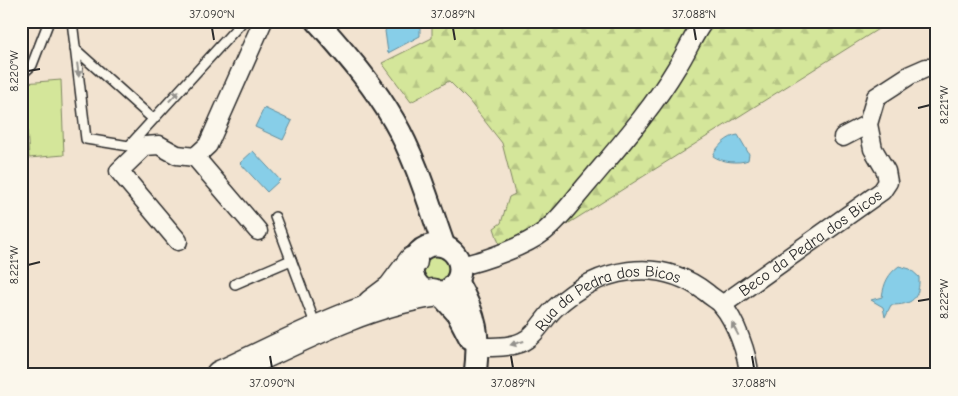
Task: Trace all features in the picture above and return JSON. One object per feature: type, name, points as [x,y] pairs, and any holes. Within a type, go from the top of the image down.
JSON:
[{"type":"main road","points":[[363,310],[392,290],[417,255]]},
{"type":"main road","points":[[220,375],[363,310],[447,284]]},
{"type":"street","points":[[196,158],[208,145],[263,21]]},
{"type":"street","points":[[317,21],[376,92],[395,122],[444,246]]},
{"type":"street","points":[[426,197],[428,215],[412,275],[420,288],[447,284],[544,231],[617,151],[643,118],[677,68],[704,21]]},
{"type":"street","name":"Beco da Pedra dos Bicos","points":[[722,305],[882,191],[888,182],[886,171],[873,149],[868,124],[876,97],[910,75],[926,68],[937,68]]},
{"type":"street","points":[[843,137],[868,124]]},
{"type":"street","points":[[178,240],[119,171],[145,146],[159,146],[177,155],[196,158],[258,230]]},
{"type":"street","points":[[417,255],[432,245],[444,246],[455,253],[447,284],[457,313],[470,337],[475,364],[474,375]]},
{"type":"street","name":"Rua da Pedra dos Bicos","points":[[479,347],[514,344],[527,340],[554,309],[579,287],[622,271],[644,270],[673,274],[699,287],[722,305],[745,347],[749,375]]},
{"type":"street","points":[[447,284],[469,303],[476,326],[479,347],[474,375]]},
{"type":"lane","points":[[21,75],[32,65],[49,21]]},
{"type":"lane","points":[[72,21],[86,139],[129,146],[243,21]]},
{"type":"lane","points":[[75,49],[153,119]]},
{"type":"lane","points":[[275,217],[318,331]]},
{"type":"lane","points":[[235,284],[291,260]]},
{"type":"green space","points":[[432,21],[891,21],[542,240],[503,256],[494,228],[501,223],[509,197],[515,194],[502,143],[469,101],[449,81],[411,102],[382,63],[432,38]]},
{"type":"green space","points":[[61,80],[64,155],[29,158],[24,83]]},
{"type":"green space","points":[[435,256],[445,259],[448,269],[445,279],[435,282],[425,279],[422,269],[425,259]]},
{"type":"water","points":[[399,21],[420,21],[420,36],[388,53],[385,31],[389,24],[399,24]]},
{"type":"water","points":[[264,108],[292,121],[283,140],[255,127]]},
{"type":"water","points":[[738,135],[749,154],[748,160],[730,162],[713,156],[723,142],[730,137]]},
{"type":"water","points":[[253,151],[280,180],[267,192],[240,163]]},
{"type":"water","points":[[899,266],[910,269],[919,277],[918,291],[916,296],[909,302],[891,305],[885,317],[883,307],[871,300],[882,297],[887,279]]}]
